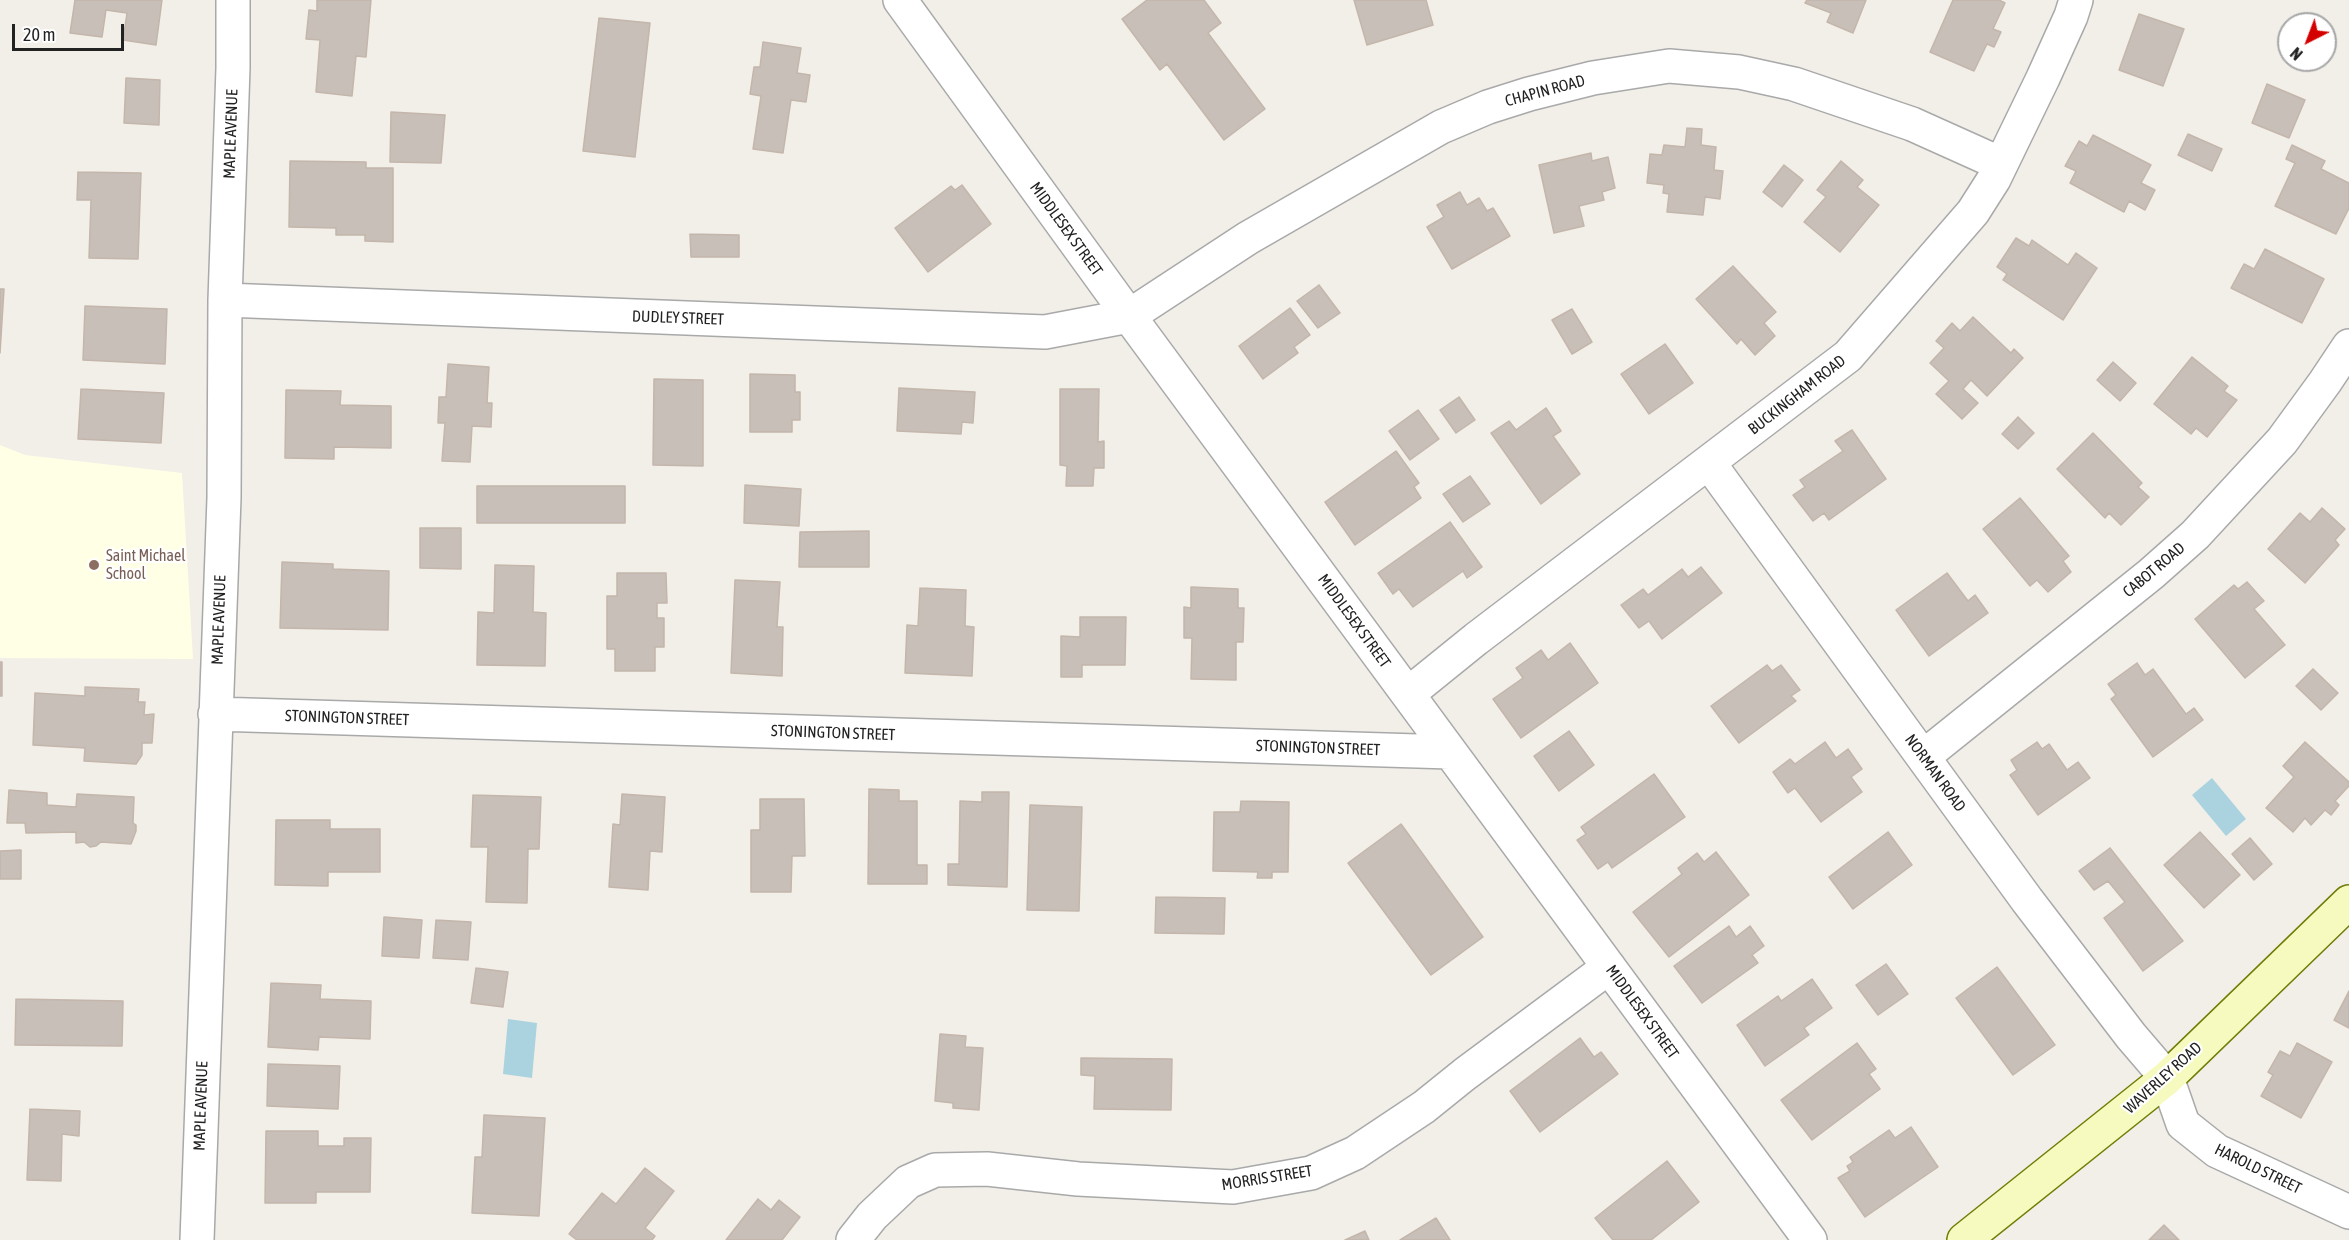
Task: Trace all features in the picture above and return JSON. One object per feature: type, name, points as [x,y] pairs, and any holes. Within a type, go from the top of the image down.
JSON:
[{"type":"street","name":"MAPLE AVENUE","points":[[197,1240],[224,498],[225,300],[233,69],[233,0]]},
{"type":"street","name":"MIDDLESEX STREET","points":[[900,0],[1129,316],[1810,1240]]},
{"type":"street","name":"BUCKINGHAM ROAD","points":[[1408,694],[1476,639],[1848,356],[1973,212],[1994,179],[2043,78],[2076,0]]},
{"type":"street","name":"CHAPIN ROAD","points":[[1129,316],[1248,238],[1441,127],[1488,107],[1593,78],[1670,66],[1739,72],[1794,84],[1912,124],[2001,164]]},
{"type":"street","name":"DUDLEY STREET","points":[[225,300],[1045,332],[1129,316]]},
{"type":"street","name":"CABOT ROAD","points":[[1923,757],[2145,579],[2195,535],[2282,441],[2349,346]]},
{"type":"street","name":"NORMAN ROAD","points":[[1709,463],[2027,900],[2131,1036],[2167,1078]]},
{"type":"street","name":"STONINGTON STREET","points":[[215,714],[1450,752]]},
{"type":"street","name":"WAVERLEY ROAD","points":[[1964,1240],[2167,1078],[2349,902]]},
{"type":"street","name":"MORRIS STREET","points":[[853,1240],[872,1216],[908,1182],[935,1170],[987,1169],[1078,1179],[1165,1185],[1233,1186],[1311,1173],[1355,1153],[1424,1107],[1609,967]]},
{"type":"street","name":"HAROLD STREET","points":[[2167,1078],[2183,1124],[2217,1151],[2349,1212]]},
{"type":"shaded area","name":"Saint Michael School","points":[[0,445],[25,455],[182,473],[193,659],[0,658]]},
{"type":"water","points":[[2212,778],[2246,819],[2226,836],[2192,795]]},
{"type":"water","points":[[508,1019],[537,1023],[532,1078],[503,1074]]},
{"type":"building","points":[[75,0],[162,0],[156,45],[123,40],[127,13],[106,10],[102,37],[70,33]]},
{"type":"building","points":[[317,0],[371,0],[366,57],[356,56],[352,96],[316,92],[320,40],[306,39],[309,10],[317,11]]},
{"type":"building","points":[[1147,0],[1204,0],[1221,23],[1208,33],[1265,109],[1224,140],[1167,64],[1160,70],[1122,19]]},
{"type":"building","points":[[1354,0],[1426,0],[1433,25],[1367,45]]},
{"type":"building","points":[[1807,0],[1866,0],[1853,33],[1827,22],[1831,13],[1805,3]]},
{"type":"building","points":[[1953,0],[1999,0],[2005,3],[1993,29],[2001,32],[1994,47],[1987,44],[1974,71],[1930,52]]},
{"type":"building","points":[[2139,14],[2184,29],[2163,86],[2119,70]]},
{"type":"building","points":[[599,18],[650,23],[635,157],[583,151]]},
{"type":"building","points":[[763,42],[801,48],[797,73],[810,75],[806,102],[791,100],[783,153],[753,149],[761,96],[750,94],[754,67],[760,67]]},
{"type":"building","points":[[126,78],[160,80],[159,125],[124,123]]},
{"type":"building","points":[[2267,84],[2305,100],[2289,138],[2252,123]]},
{"type":"building","points":[[391,112],[445,115],[441,163],[390,162]]},
{"type":"building","points":[[1687,128],[1702,129],[1701,145],[1716,147],[1714,170],[1723,171],[1720,199],[1705,197],[1703,215],[1667,212],[1669,194],[1663,193],[1664,185],[1647,183],[1650,154],[1662,155],[1664,145],[1685,147]]},
{"type":"building","points":[[2188,134],[2222,149],[2212,171],[2178,155]]},
{"type":"building","points":[[2093,135],[2151,165],[2141,183],[2155,190],[2145,210],[2129,201],[2124,212],[2070,183],[2076,171],[2065,166],[2079,141],[2087,146]]},
{"type":"building","points":[[2292,145],[2325,161],[2321,169],[2349,183],[2349,208],[2336,234],[2275,206],[2295,163],[2286,159]]},
{"type":"building","points":[[1591,153],[1592,161],[1608,157],[1615,188],[1602,192],[1604,200],[1579,206],[1584,226],[1554,233],[1539,165]]},
{"type":"building","points":[[290,161],[366,162],[366,168],[393,168],[393,242],[365,241],[365,235],[336,235],[336,228],[289,227]]},
{"type":"building","points":[[1841,161],[1863,180],[1857,187],[1879,205],[1840,252],[1804,222],[1826,197],[1817,190]]},
{"type":"building","points":[[1784,165],[1803,180],[1782,207],[1763,192]]},
{"type":"building","points":[[78,172],[141,173],[138,259],[89,258],[91,200],[77,200]]},
{"type":"building","points":[[962,185],[991,224],[928,272],[895,228],[951,186],[955,190]]},
{"type":"building","points":[[1460,192],[1467,205],[1479,198],[1487,211],[1493,208],[1510,236],[1452,269],[1427,227],[1444,217],[1437,205]]},
{"type":"building","points":[[690,234],[739,235],[739,257],[691,257]]},
{"type":"building","points":[[2016,238],[2029,246],[2032,240],[2068,265],[2076,253],[2097,268],[2063,320],[2003,280],[2007,274],[1997,267]]},
{"type":"building","points":[[2265,249],[2324,279],[2302,323],[2231,288],[2244,264],[2254,269]]},
{"type":"building","points":[[1733,266],[1776,312],[1764,323],[1775,336],[1755,355],[1741,339],[1737,344],[1696,299]]},
{"type":"building","points":[[1319,285],[1340,313],[1318,328],[1297,301]]},
{"type":"building","points":[[0,289],[4,289],[0,353]]},
{"type":"building","points":[[85,306],[167,309],[165,364],[83,360]]},
{"type":"building","points":[[1290,308],[1310,335],[1294,347],[1298,353],[1263,379],[1239,346]]},
{"type":"building","points":[[1572,309],[1592,342],[1572,354],[1552,320]]},
{"type":"building","points":[[1973,317],[2011,353],[2014,349],[2023,358],[1987,396],[1971,380],[1963,389],[1978,403],[1962,419],[1936,394],[1949,381],[1930,363],[1944,348],[1936,341],[1952,323],[1960,331]]},
{"type":"building","points":[[1665,344],[1693,383],[1649,414],[1621,374]]},
{"type":"building","points":[[2192,357],[2228,386],[2224,391],[2237,400],[2207,437],[2196,428],[2191,434],[2154,404]]},
{"type":"building","points":[[2113,362],[2136,383],[2120,401],[2097,380]]},
{"type":"building","points":[[448,364],[489,367],[487,403],[492,403],[491,427],[472,426],[470,462],[442,461],[445,423],[438,423],[439,397],[446,397]]},
{"type":"building","points":[[750,374],[795,375],[795,392],[800,392],[800,420],[792,420],[792,432],[750,432]]},
{"type":"building","points":[[654,379],[703,380],[703,466],[653,465]]},
{"type":"building","points":[[899,388],[975,392],[973,423],[962,422],[961,434],[897,431]]},
{"type":"building","points":[[81,389],[164,393],[161,443],[78,439]]},
{"type":"building","points":[[1060,389],[1099,389],[1098,442],[1104,441],[1104,468],[1094,468],[1093,486],[1066,486],[1067,466],[1060,465]]},
{"type":"building","points":[[286,390],[341,391],[340,405],[391,406],[391,448],[334,447],[334,459],[285,458]]},
{"type":"building","points":[[1459,397],[1475,420],[1456,433],[1440,410]]},
{"type":"building","points":[[1546,408],[1561,431],[1553,436],[1580,474],[1541,504],[1491,433],[1509,421],[1516,430]]},
{"type":"building","points":[[1418,410],[1439,439],[1410,460],[1389,431]]},
{"type":"building","points":[[2018,417],[2034,433],[2018,449],[2002,434]]},
{"type":"building","points":[[1852,430],[1886,479],[1829,520],[1824,513],[1813,521],[1793,495],[1805,487],[1800,480],[1843,451],[1835,441]]},
{"type":"building","points":[[2093,433],[2142,483],[2138,487],[2149,497],[2121,525],[2109,513],[2105,518],[2057,469]]},
{"type":"building","points":[[1396,451],[1419,483],[1414,487],[1421,498],[1355,545],[1325,502]]},
{"type":"building","points":[[1470,476],[1490,504],[1463,522],[1443,494]]},
{"type":"building","points":[[745,485],[801,489],[799,526],[744,523]]},
{"type":"building","points":[[477,486],[625,486],[625,523],[477,523]]},
{"type":"building","points":[[2020,498],[2069,556],[2063,561],[2071,572],[2048,592],[2037,580],[2030,586],[1983,529]]},
{"type":"building","points":[[2322,508],[2345,529],[2335,540],[2339,545],[2305,583],[2268,549],[2300,513],[2310,522]]},
{"type":"building","points":[[1450,522],[1482,567],[1467,578],[1463,571],[1413,607],[1399,589],[1393,594],[1378,573]]},
{"type":"building","points":[[420,528],[461,528],[461,569],[420,568]]},
{"type":"building","points":[[869,531],[869,567],[799,567],[800,532]]},
{"type":"building","points":[[282,562],[333,564],[333,569],[389,571],[388,630],[280,628]]},
{"type":"building","points":[[495,565],[534,566],[533,612],[546,613],[545,666],[477,665],[478,612],[494,613]]},
{"type":"building","points":[[1701,567],[1722,593],[1662,639],[1649,621],[1639,628],[1621,605],[1643,589],[1648,595],[1682,569],[1688,577]]},
{"type":"building","points":[[617,573],[666,573],[667,603],[657,603],[657,618],[664,618],[664,647],[655,647],[655,671],[615,671],[615,649],[607,649],[607,596],[617,596]]},
{"type":"building","points":[[1947,573],[1968,601],[1975,595],[1988,613],[1929,656],[1896,610]]},
{"type":"building","points":[[735,580],[780,582],[777,627],[783,627],[782,676],[731,673]]},
{"type":"building","points":[[2247,582],[2264,601],[2254,609],[2285,645],[2245,678],[2195,619],[2234,585],[2238,589]]},
{"type":"building","points":[[1191,587],[1238,589],[1238,608],[1244,608],[1243,642],[1236,642],[1236,680],[1191,679],[1192,638],[1184,638],[1184,607],[1191,608]]},
{"type":"building","points":[[920,588],[966,590],[965,626],[974,627],[972,676],[905,673],[907,625],[918,626]]},
{"type":"building","points":[[1080,617],[1126,617],[1125,665],[1082,665],[1082,677],[1061,677],[1061,636],[1080,637]]},
{"type":"building","points":[[1570,643],[1598,683],[1521,738],[1493,699],[1523,678],[1516,668],[1541,650],[1548,660]]},
{"type":"building","points":[[0,662],[2,662],[2,696],[0,696]]},
{"type":"building","points":[[2137,663],[2145,675],[2153,669],[2186,714],[2194,708],[2203,720],[2153,757],[2111,699],[2116,695],[2108,684]]},
{"type":"building","points":[[1767,665],[1772,671],[1781,665],[1800,690],[1791,696],[1796,701],[1739,743],[1711,706]]},
{"type":"building","points":[[2313,669],[2338,693],[2321,710],[2296,686]]},
{"type":"building","points":[[85,687],[139,689],[138,702],[145,702],[144,715],[154,714],[152,743],[142,743],[142,755],[136,764],[84,761],[85,748],[33,745],[35,693],[85,696]]},
{"type":"building","points":[[1569,731],[1594,765],[1559,791],[1534,756]]},
{"type":"building","points":[[1825,742],[1836,758],[1848,749],[1862,769],[1851,777],[1862,792],[1821,822],[1795,788],[1788,793],[1773,772],[1790,759],[1795,764]]},
{"type":"building","points":[[2037,742],[2042,749],[2049,744],[2067,770],[2078,762],[2090,778],[2038,815],[2010,775],[2017,770],[2011,760]]},
{"type":"building","points":[[2305,742],[2349,782],[2349,786],[2335,801],[2339,805],[2331,815],[2325,810],[2311,825],[2305,818],[2293,832],[2266,808],[2294,777],[2283,766]]},
{"type":"building","points":[[1654,774],[1685,817],[1612,868],[1608,862],[1598,869],[1577,840],[1586,834],[1581,827]]},
{"type":"building","points":[[869,789],[899,790],[899,801],[917,801],[917,865],[927,865],[927,884],[868,884]]},
{"type":"building","points":[[9,790],[47,793],[47,805],[76,807],[77,794],[134,797],[133,823],[136,825],[136,831],[131,844],[101,842],[90,847],[84,842],[76,843],[76,832],[26,833],[25,823],[7,823]]},
{"type":"building","points":[[982,792],[1009,792],[1007,887],[948,885],[948,864],[959,864],[960,801],[982,802]]},
{"type":"building","points":[[622,794],[665,797],[662,852],[650,851],[648,890],[609,887],[613,824],[620,825]]},
{"type":"building","points":[[473,795],[541,797],[539,849],[528,849],[527,903],[486,902],[488,847],[471,847]]},
{"type":"building","points":[[760,799],[804,799],[805,856],[792,856],[791,892],[751,892],[751,830],[760,830]]},
{"type":"building","points":[[1241,801],[1289,802],[1288,872],[1272,872],[1272,878],[1257,878],[1258,872],[1213,871],[1214,812],[1240,812]]},
{"type":"building","points":[[1030,805],[1082,807],[1079,911],[1027,910]]},
{"type":"building","points":[[276,820],[330,820],[330,829],[380,829],[380,872],[328,872],[328,886],[275,885]]},
{"type":"building","points":[[1401,824],[1483,937],[1431,975],[1348,863]]},
{"type":"building","points":[[1888,832],[1912,865],[1853,909],[1829,877]]},
{"type":"building","points":[[2200,832],[2240,875],[2204,908],[2164,865]]},
{"type":"building","points":[[2250,838],[2272,864],[2254,880],[2232,854]]},
{"type":"building","points":[[2110,848],[2183,941],[2143,971],[2104,918],[2125,902],[2108,881],[2094,890],[2079,871]]},
{"type":"building","points":[[21,850],[21,879],[0,879],[0,851]]},
{"type":"building","points":[[1716,852],[1749,895],[1669,957],[1633,912],[1682,874],[1678,868],[1697,853],[1704,862]]},
{"type":"building","points":[[1156,897],[1225,898],[1224,934],[1155,933]]},
{"type":"building","points":[[384,917],[422,920],[419,958],[382,956]]},
{"type":"building","points":[[436,920],[471,922],[468,960],[433,958]]},
{"type":"building","points":[[1729,926],[1736,937],[1750,926],[1764,946],[1752,955],[1758,963],[1702,1003],[1674,966]]},
{"type":"building","points":[[1886,964],[1908,994],[1878,1015],[1856,985]]},
{"type":"building","points":[[1997,967],[2055,1045],[2013,1075],[1956,998]]},
{"type":"building","points":[[476,968],[508,972],[503,1007],[471,1003]]},
{"type":"building","points":[[1812,979],[1832,1008],[1804,1028],[1809,1035],[1765,1066],[1737,1025],[1778,996],[1781,1001]]},
{"type":"building","points":[[271,983],[321,985],[320,999],[371,1001],[370,1039],[319,1037],[318,1050],[268,1047]]},
{"type":"building","points":[[2349,991],[2349,1028],[2334,1020]]},
{"type":"building","points":[[16,999],[123,1001],[122,1046],[15,1045]]},
{"type":"building","points":[[940,1034],[966,1036],[965,1047],[983,1048],[979,1110],[953,1108],[953,1103],[935,1101]]},
{"type":"building","points":[[1580,1038],[1594,1057],[1601,1052],[1618,1074],[1540,1132],[1510,1091]]},
{"type":"building","points":[[1857,1043],[1876,1069],[1869,1074],[1880,1089],[1812,1140],[1781,1100]]},
{"type":"building","points":[[2297,1043],[2332,1062],[2301,1118],[2261,1096],[2273,1075],[2268,1072],[2280,1051],[2290,1056]]},
{"type":"building","points":[[1081,1058],[1172,1059],[1171,1110],[1094,1109],[1095,1076],[1081,1075]]},
{"type":"building","points":[[268,1064],[340,1066],[338,1109],[267,1106]]},
{"type":"building","points":[[30,1109],[80,1111],[79,1136],[62,1134],[61,1181],[27,1180]]},
{"type":"building","points":[[484,1115],[545,1118],[539,1216],[472,1213],[475,1157],[482,1157]]},
{"type":"building","points":[[1911,1127],[1938,1167],[1865,1217],[1838,1178],[1850,1171],[1847,1166],[1853,1162],[1850,1157],[1889,1130],[1895,1138]]},
{"type":"building","points":[[266,1131],[318,1131],[318,1146],[344,1146],[344,1138],[371,1138],[370,1192],[316,1192],[316,1203],[265,1203]]},
{"type":"building","points":[[1667,1161],[1699,1202],[1651,1240],[1613,1240],[1595,1218]]},
{"type":"building","points":[[645,1168],[674,1191],[645,1228],[655,1236],[652,1240],[577,1240],[569,1234],[602,1193],[616,1204]]},
{"type":"building","points":[[758,1199],[771,1210],[779,1200],[800,1217],[782,1240],[726,1240]]},
{"type":"building","points":[[1436,1218],[1450,1240],[1400,1240]]},
{"type":"building","points":[[2164,1225],[2179,1240],[2149,1240]]},
{"type":"building","points":[[1365,1231],[1369,1240],[1345,1240]]},
{"type":"place","name":"Saint Michael School","points":[[94,565]]}]
